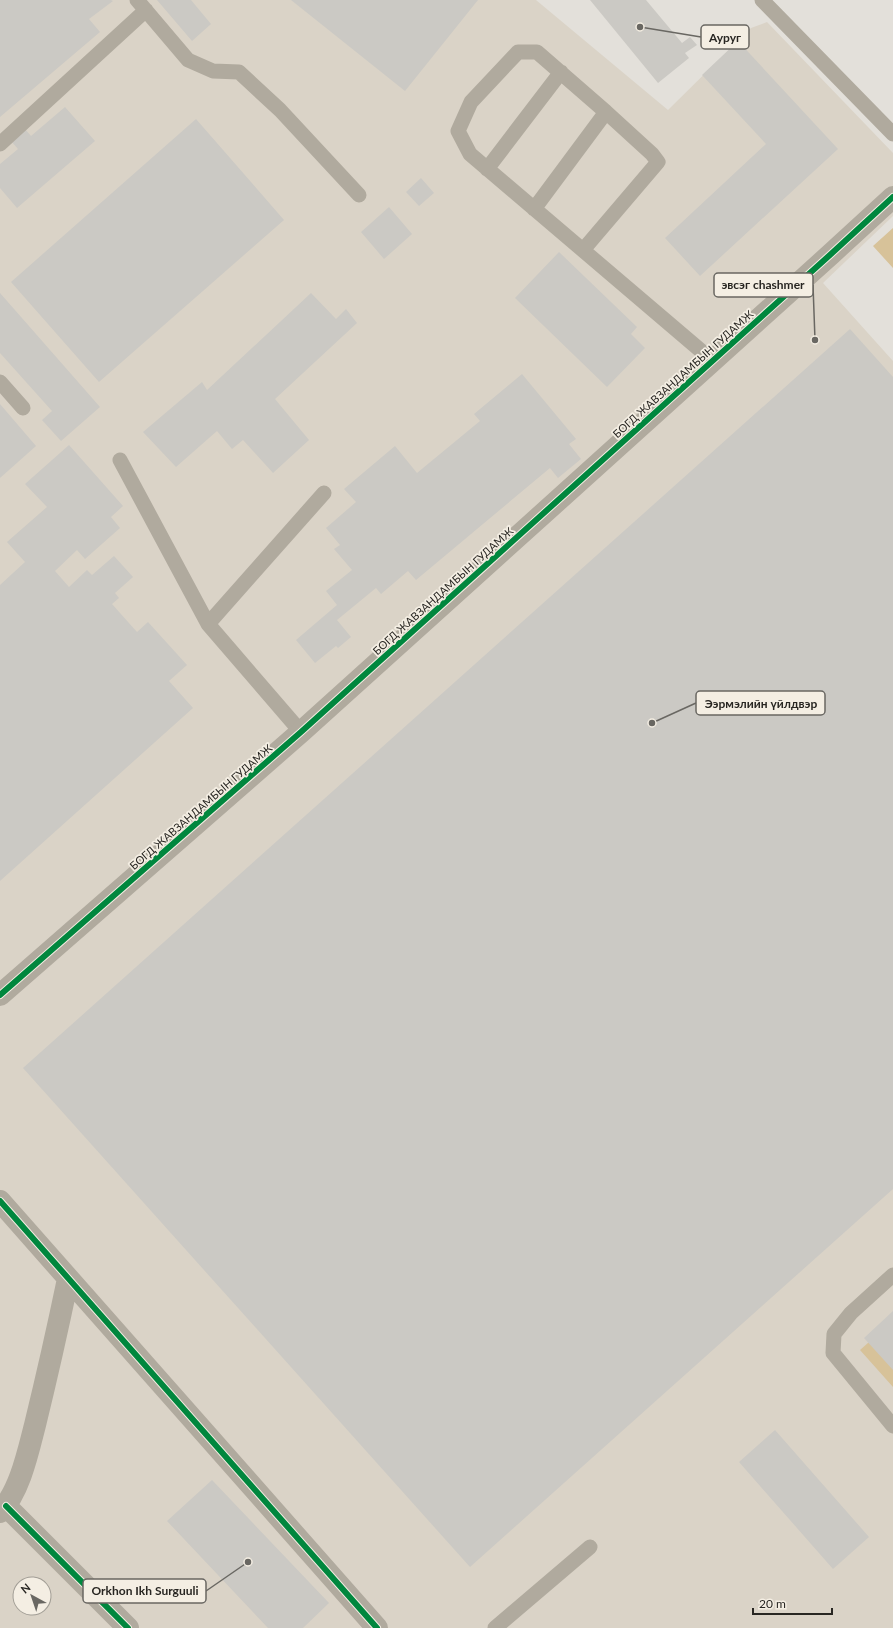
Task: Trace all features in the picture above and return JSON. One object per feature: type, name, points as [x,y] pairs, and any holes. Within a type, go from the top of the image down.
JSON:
[{"type":"street","name":"БОГД ЖАВЗАНДАМБЫН ГУДАМЖ","points":[[0,995],[301,732],[893,197]]},
{"type":"street","points":[[0,1201],[377,1628]]},
{"type":"street","points":[[68,1279],[45,1384],[22,1473],[3,1509],[128,1628]]},
{"type":"lane","points":[[762,0],[893,134]]},
{"type":"lane","points":[[0,144],[142,5],[188,60],[213,71],[239,72],[280,110],[359,195]]},
{"type":"lane","points":[[583,250],[658,162],[652,154],[606,112],[537,52],[518,52],[471,102],[458,131],[470,154],[713,361]]},
{"type":"lane","points":[[487,169],[561,72]]},
{"type":"lane","points":[[534,209],[606,112]]},
{"type":"lane","points":[[0,382],[23,408]]},
{"type":"lane","points":[[120,460],[208,624],[301,732]]},
{"type":"lane","points":[[208,624],[324,493]]},
{"type":"lane","points":[[893,1275],[851,1313],[834,1334],[833,1353],[893,1426]]},
{"type":"lane","points":[[496,1628],[590,1547]]},
{"type":"shaded area","points":[[0,0],[536,0],[668,110],[751,28],[767,22],[893,153],[893,216],[823,283],[893,361],[893,1628],[0,1628]]},
{"type":"shaded area","points":[[893,228],[893,268],[873,246]]},
{"type":"shaded area","points":[[893,1321],[893,1387],[860,1350]]},
{"type":"building","points":[[0,0],[113,1],[89,19],[100,32],[0,117]]},
{"type":"building","points":[[157,0],[191,0],[211,24],[192,41]]},
{"type":"building","points":[[291,0],[478,0],[405,91]]},
{"type":"building","points":[[590,0],[646,0],[682,43],[690,37],[697,45],[685,53],[689,58],[658,83]]},
{"type":"building","points":[[738,41],[838,149],[700,276],[665,238],[766,144],[702,75]]},
{"type":"building","points":[[65,107],[95,141],[17,208],[0,188],[0,164],[18,149],[11,141],[25,129],[31,136]]},
{"type":"building","points":[[196,119],[284,220],[99,382],[11,282]]},
{"type":"building","points":[[421,178],[434,193],[419,206],[406,192]]},
{"type":"building","points":[[389,207],[412,234],[384,259],[361,232]]},
{"type":"building","points":[[559,252],[637,327],[631,334],[645,348],[607,387],[515,298]]},
{"type":"building","points":[[0,293],[100,407],[61,441],[42,420],[52,411],[0,353]]},
{"type":"building","points":[[311,293],[336,319],[346,309],[357,323],[275,399],[309,440],[273,473],[243,440],[232,449],[217,431],[176,467],[143,432],[202,382],[207,390]]},
{"type":"building","points":[[850,329],[893,377],[893,1189],[470,1567],[23,1068]]},
{"type":"building","points":[[522,374],[576,439],[569,444],[581,459],[558,478],[550,468],[416,580],[408,571],[381,594],[376,588],[337,620],[351,637],[338,648],[336,646],[315,663],[296,640],[337,605],[326,591],[352,570],[334,549],[340,545],[326,528],[356,502],[344,489],[395,446],[417,473],[480,421],[474,414]]},
{"type":"building","points":[[0,404],[36,446],[0,478]]},
{"type":"building","points":[[69,445],[123,506],[111,517],[120,528],[85,559],[77,550],[55,571],[69,587],[87,570],[92,575],[114,556],[133,577],[115,593],[119,598],[112,604],[137,632],[148,622],[187,665],[169,681],[193,708],[0,881],[0,585],[25,562],[7,542],[47,507],[25,484]]},
{"type":"building","points":[[893,1311],[893,1370],[864,1338]]},
{"type":"building","points":[[775,1430],[869,1537],[833,1569],[739,1462]]},
{"type":"building","points":[[212,1480],[329,1603],[303,1628],[268,1628],[167,1521]]},
{"type":"cycle path","points":[[0,995],[301,732],[893,197]]},
{"type":"cycle path","points":[[0,1201],[377,1628]]},
{"type":"cycle path","points":[[6,1506],[128,1628]]},
{"type":"place","name":"Ауруг","points":[[640,27]]},
{"type":"place","name":"эвсэг chashmer","points":[[815,340]]},
{"type":"place","name":"Ээрмэлийн үйлдвэр","points":[[652,723]]},
{"type":"place","name":"Orkhon Ikh Surguuli","points":[[248,1562]]}]
